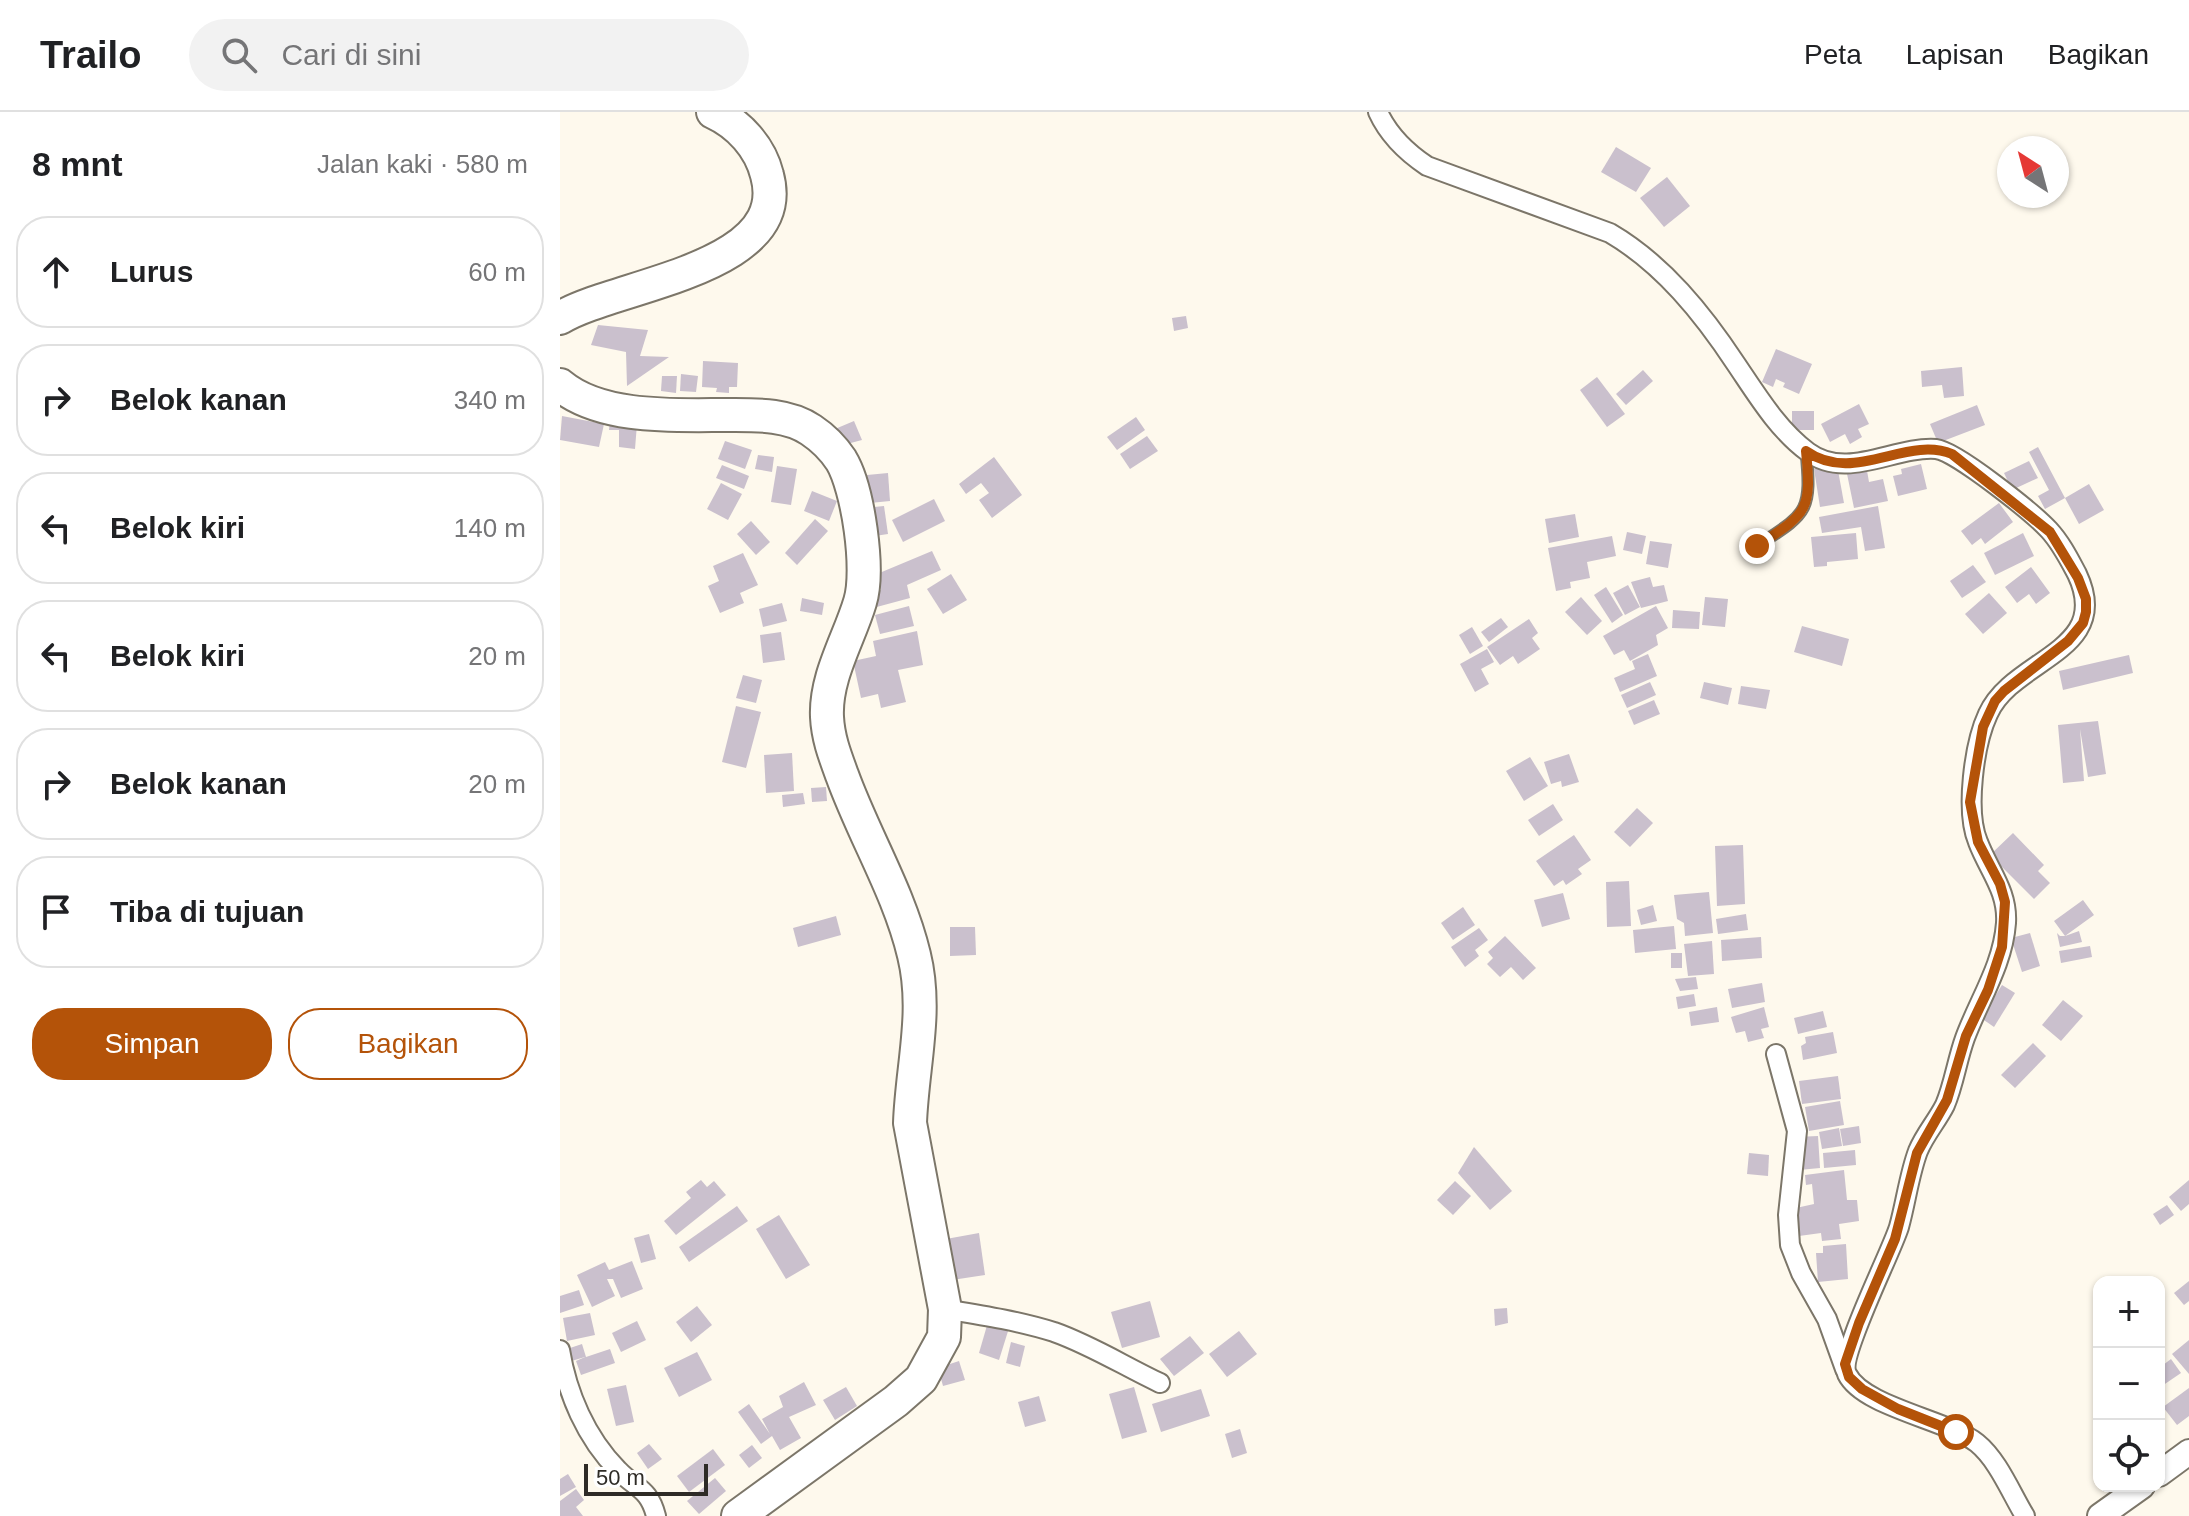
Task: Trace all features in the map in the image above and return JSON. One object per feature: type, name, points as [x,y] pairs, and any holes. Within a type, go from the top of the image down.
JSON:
[{"type":"highway","points":[[560,318],[589,303],[704,267],[725,257],[765,219],[770,197],[768,176],[761,158],[744,133],[713,112]]},
{"type":"highway","points":[[560,385],[570,394],[592,403],[652,415],[756,415],[787,419],[808,427],[826,441],[848,476],[865,566],[861,598],[830,684],[827,715],[830,742],[849,794],[891,888],[914,952],[920,981],[921,1014],[910,1123],[945,1309],[944,1337],[921,1379],[896,1401],[738,1516]]},
{"type":"main road","points":[[2165,1470],[2189,1452]]},
{"type":"main road","points":[[2100,1516],[2134,1492]]},
{"type":"street","points":[[1378,112],[1394,139],[1427,166],[1610,233],[1629,244],[1686,297],[1756,395],[1787,433],[1816,458],[1847,463],[1927,449],[1952,454],[2050,532],[2078,578],[2086,599],[2083,623],[2068,641],[2004,691],[1995,701],[1983,727],[1970,802],[1978,842],[2000,884],[2005,902],[2002,947],[1988,990],[1966,1036],[1947,1100],[1917,1153],[1895,1239],[1859,1323],[1845,1364],[1846,1372]]},
{"type":"street","points":[[1776,1054],[1797,1131],[1788,1215],[1790,1245],[1801,1273],[1827,1319],[1846,1372],[1862,1389],[1886,1403],[1976,1443],[1987,1453],[2025,1516]]},
{"type":"street","points":[[945,1309],[1057,1333],[1117,1359],[1160,1383]]},
{"type":"street","points":[[560,1350],[567,1386],[588,1427],[617,1470],[650,1497],[656,1516]]},
{"type":"lane","points":[[1757,546],[1788,526],[1804,510],[1809,490],[1806,451]]},
{"type":"building","points":[[1616,147],[1651,168],[1636,192],[1601,172]]},
{"type":"building","points":[[1667,177],[1690,206],[1664,227],[1640,198]]},
{"type":"building","points":[[1186,316],[1188,328],[1174,331],[1172,318]]},
{"type":"building","points":[[598,325],[648,330],[640,356],[669,357],[627,386],[626,352],[591,345]]},
{"type":"building","points":[[1776,349],[1812,364],[1799,394],[1783,387],[1785,383],[1776,379],[1773,387],[1762,382]]},
{"type":"building","points":[[703,361],[738,363],[737,387],[729,387],[729,393],[702,387]]},
{"type":"building","points":[[1962,367],[1964,396],[1944,398],[1942,385],[1922,387],[1921,371]]},
{"type":"building","points":[[1643,370],[1653,381],[1626,405],[1616,394]]},
{"type":"building","points":[[681,374],[698,376],[696,392],[680,391]]},
{"type":"building","points":[[662,376],[677,376],[676,393],[661,391]]},
{"type":"building","points":[[1597,377],[1625,414],[1607,427],[1580,390]]},
{"type":"building","points":[[1859,404],[1869,424],[1858,429],[1862,437],[1850,444],[1845,434],[1830,442],[1821,424]]},
{"type":"building","points":[[1977,405],[1985,425],[1938,443],[1930,424]]},
{"type":"building","points":[[1792,411],[1814,411],[1814,430],[1792,430]]},
{"type":"building","points":[[562,416],[604,424],[599,447],[560,440]]},
{"type":"building","points":[[1136,417],[1145,430],[1117,450],[1107,437]]},
{"type":"building","points":[[610,421],[637,424],[635,449],[619,447],[619,430],[609,430]]},
{"type":"building","points":[[854,421],[862,440],[843,445],[835,429]]},
{"type":"building","points":[[1147,436],[1158,451],[1130,469],[1120,454]]},
{"type":"building","points":[[725,441],[752,450],[745,469],[718,459]]},
{"type":"building","points":[[2038,447],[2065,498],[2045,509],[2038,496],[2049,490],[2029,452]]},
{"type":"building","points":[[758,455],[774,457],[772,472],[755,469]]},
{"type":"building","points":[[994,457],[1022,495],[992,518],[979,500],[989,493],[981,483],[966,494],[959,484]]},
{"type":"building","points":[[2029,461],[2038,478],[2012,490],[2004,473]]},
{"type":"building","points":[[1921,464],[1927,489],[1898,496],[1893,476],[1902,474],[1901,469]]},
{"type":"building","points":[[722,465],[749,476],[744,489],[716,478]]},
{"type":"building","points":[[1837,465],[1844,503],[1820,507],[1814,469]]},
{"type":"building","points":[[1866,465],[1869,482],[1883,479],[1888,501],[1854,508],[1846,469]]},
{"type":"building","points":[[777,466],[797,469],[791,505],[771,502]]},
{"type":"building","points":[[888,473],[890,501],[870,503],[867,475]]},
{"type":"building","points":[[721,483],[742,494],[728,520],[707,509]]},
{"type":"building","points":[[2089,484],[2104,510],[2079,524],[2065,498]]},
{"type":"building","points":[[812,491],[837,501],[829,521],[804,511]]},
{"type":"building","points":[[934,499],[945,521],[903,542],[892,520]]},
{"type":"building","points":[[1999,503],[2013,522],[1985,544],[1981,538],[1972,545],[1961,531]]},
{"type":"building","points":[[884,506],[888,534],[868,537],[864,508]]},
{"type":"building","points":[[1878,506],[1885,548],[1865,551],[1861,527],[1822,533],[1819,517]]},
{"type":"building","points":[[1575,514],[1579,537],[1549,543],[1545,519]]},
{"type":"building","points":[[815,519],[828,531],[797,565],[785,553]]},
{"type":"building","points":[[751,521],[770,542],[756,555],[737,534]]},
{"type":"building","points":[[1627,532],[1646,536],[1642,554],[1623,550]]},
{"type":"building","points":[[1856,533],[1858,559],[1827,562],[1827,566],[1814,567],[1811,537]]},
{"type":"building","points":[[2023,533],[2034,556],[1995,575],[1984,553]]},
{"type":"building","points":[[1612,536],[1616,556],[1587,562],[1590,578],[1570,582],[1571,588],[1556,591],[1548,548]]},
{"type":"building","points":[[1650,541],[1672,544],[1668,568],[1646,564]]},
{"type":"building","points":[[932,551],[941,570],[907,585],[910,598],[873,608],[870,593],[881,590],[877,574]]},
{"type":"building","points":[[743,553],[758,585],[740,593],[744,603],[720,613],[708,586],[719,581],[713,566]]},
{"type":"building","points":[[1973,565],[1986,582],[1962,598],[1950,581]]},
{"type":"building","points":[[2031,567],[2050,593],[2036,604],[2029,594],[2017,603],[2005,587]]},
{"type":"building","points":[[951,574],[967,600],[943,614],[927,589]]},
{"type":"building","points":[[1650,577],[1653,587],[1664,585],[1668,601],[1641,608],[1631,582]]},
{"type":"building","points":[[1628,585],[1640,607],[1625,615],[1613,593]]},
{"type":"building","points":[[1606,587],[1623,615],[1612,623],[1594,595]]},
{"type":"building","points":[[1989,593],[2007,613],[1983,634],[1965,614]]},
{"type":"building","points":[[1581,597],[1602,621],[1587,635],[1565,612]]},
{"type":"building","points":[[1705,597],[1728,599],[1725,627],[1702,625]]},
{"type":"building","points":[[802,598],[824,603],[822,615],[800,611]]},
{"type":"building","points":[[782,603],[787,621],[763,627],[759,609]]},
{"type":"building","points":[[909,606],[914,626],[880,634],[875,615]]},
{"type":"building","points":[[1656,606],[1668,628],[1656,635],[1658,645],[1630,661],[1624,650],[1614,655],[1603,636]]},
{"type":"building","points":[[1673,610],[1700,612],[1699,629],[1672,628]]},
{"type":"building","points":[[1501,618],[1508,627],[1489,642],[1481,632]]},
{"type":"building","points":[[1529,619],[1538,633],[1532,638],[1540,649],[1518,664],[1513,656],[1500,665],[1487,647]]},
{"type":"building","points":[[1802,626],[1849,639],[1842,666],[1794,652]]},
{"type":"building","points":[[1472,627],[1483,646],[1470,654],[1459,635]]},
{"type":"building","points":[[917,631],[923,665],[898,670],[906,702],[881,708],[878,694],[861,698],[853,661],[876,656],[873,641]]},
{"type":"building","points":[[781,632],[785,660],[763,663],[760,635]]},
{"type":"building","points":[[1487,649],[1494,662],[1481,669],[1489,684],[1475,692],[1460,664]]},
{"type":"building","points":[[1648,654],[1657,676],[1620,692],[1614,678],[1635,669],[1632,661]]},
{"type":"building","points":[[2129,655],[2133,673],[2063,690],[2059,671]]},
{"type":"building","points":[[743,675],[762,680],[756,703],[736,698]]},
{"type":"building","points":[[1650,682],[1656,695],[1627,708],[1621,695]]},
{"type":"building","points":[[1704,682],[1732,688],[1728,705],[1700,698]]},
{"type":"building","points":[[1741,686],[1770,690],[1766,709],[1738,704]]},
{"type":"building","points":[[1654,700],[1660,714],[1634,725],[1628,711]]},
{"type":"building","points":[[736,706],[761,712],[746,768],[722,762]]},
{"type":"building","points":[[2098,721],[2106,774],[2088,777],[2080,729],[2084,781],[2063,783],[2058,725]]},
{"type":"building","points":[[792,753],[794,791],[766,793],[764,755]]},
{"type":"building","points":[[1569,754],[1579,782],[1562,787],[1561,781],[1551,784],[1544,762]]},
{"type":"building","points":[[1530,757],[1548,786],[1524,801],[1506,771]]},
{"type":"building","points":[[826,787],[827,801],[812,802],[811,788]]},
{"type":"building","points":[[803,793],[805,804],[783,807],[782,795]]},
{"type":"building","points":[[1553,804],[1563,820],[1539,836],[1528,820]]},
{"type":"building","points":[[1637,808],[1653,823],[1630,847],[1614,832]]},
{"type":"building","points":[[2013,833],[2044,865],[2038,871],[2050,883],[2034,899],[1990,855]]},
{"type":"building","points":[[1574,835],[1591,860],[1578,869],[1582,874],[1566,885],[1563,880],[1554,886],[1536,861]]},
{"type":"building","points":[[1743,845],[1745,904],[1717,906],[1715,846]]},
{"type":"building","points":[[1629,881],[1631,926],[1607,927],[1606,882]]},
{"type":"building","points":[[1709,892],[1713,933],[1685,936],[1684,923],[1677,919],[1674,895]]},
{"type":"building","points":[[1563,893],[1570,919],[1542,927],[1534,900]]},
{"type":"building","points":[[2083,900],[2094,915],[2065,936],[2054,921]]},
{"type":"building","points":[[1653,905],[1657,921],[1641,925],[1637,910]]},
{"type":"building","points":[[1463,907],[1475,925],[1453,940],[1441,923]]},
{"type":"building","points":[[1746,914],[1748,930],[1718,934],[1716,919]]},
{"type":"building","points":[[836,916],[841,935],[798,947],[793,928]]},
{"type":"building","points":[[1674,926],[1676,949],[1635,953],[1633,930]]},
{"type":"building","points":[[950,927],[975,927],[976,955],[950,956]]},
{"type":"building","points":[[1479,928],[1488,940],[1475,950],[1479,956],[1465,967],[1451,947]]},
{"type":"building","points":[[2079,931],[2082,942],[2060,947],[2057,933],[2065,936]]},
{"type":"building","points":[[2030,933],[2040,966],[2022,972],[2011,938]]},
{"type":"building","points":[[1505,936],[1536,968],[1523,980],[1511,967],[1500,977],[1487,964],[1493,958],[1488,952]]},
{"type":"building","points":[[1761,937],[1762,958],[1722,961],[1721,940]]},
{"type":"building","points":[[1712,941],[1714,974],[1688,976],[1684,944]]},
{"type":"building","points":[[2090,946],[2092,957],[2061,963],[2059,951]]},
{"type":"building","points":[[1671,953],[1682,953],[1682,968],[1671,968]]},
{"type":"building","points":[[1696,977],[1698,989],[1680,991],[1675,979]]},
{"type":"building","points":[[1762,983],[1765,1002],[1732,1008],[1728,989]]},
{"type":"building","points":[[2002,985],[2015,993],[1994,1027],[1981,1018]]},
{"type":"building","points":[[1694,994],[1696,1006],[1678,1009],[1676,997]]},
{"type":"building","points":[[2063,1000],[2083,1016],[2061,1041],[2042,1025]]},
{"type":"building","points":[[1717,1007],[1719,1022],[1691,1026],[1689,1012]]},
{"type":"building","points":[[1764,1007],[1769,1027],[1761,1029],[1764,1038],[1748,1042],[1745,1031],[1736,1033],[1731,1017]]},
{"type":"building","points":[[1823,1011],[1827,1027],[1798,1034],[1794,1018]]},
{"type":"building","points":[[1833,1032],[1837,1053],[1803,1060],[1801,1046],[1806,1043],[1805,1037]]},
{"type":"building","points":[[2033,1043],[2046,1056],[2015,1088],[2001,1075]]},
{"type":"building","points":[[1838,1076],[1841,1099],[1802,1104],[1799,1081]]},
{"type":"building","points":[[1840,1101],[1844,1125],[1809,1131],[1805,1107]]},
{"type":"building","points":[[1859,1126],[1861,1143],[1843,1146],[1840,1129]]},
{"type":"building","points":[[1839,1128],[1842,1146],[1822,1149],[1819,1132]]},
{"type":"building","points":[[1818,1136],[1820,1168],[1799,1170],[1796,1137]]},
{"type":"building","points":[[1474,1147],[1512,1191],[1490,1210],[1458,1173]]},
{"type":"building","points":[[1855,1150],[1856,1165],[1824,1168],[1823,1153]]},
{"type":"building","points":[[1749,1153],[1769,1155],[1768,1176],[1747,1174]]},
{"type":"building","points":[[1844,1170],[1847,1200],[1857,1200],[1859,1221],[1839,1224],[1841,1239],[1822,1241],[1821,1233],[1799,1236],[1796,1208],[1814,1204],[1812,1184],[1806,1185],[1805,1175]]},
{"type":"building","points":[[701,1180],[707,1187],[714,1181],[726,1195],[676,1235],[664,1221],[691,1198],[686,1192]]},
{"type":"building","points":[[2189,1180],[2189,1204],[2181,1211],[2169,1197]]},
{"type":"building","points":[[1455,1181],[1471,1196],[1453,1215],[1437,1200]]},
{"type":"building","points":[[2167,1205],[2174,1215],[2160,1225],[2153,1214]]},
{"type":"building","points":[[737,1206],[748,1221],[689,1262],[679,1247]]},
{"type":"building","points":[[779,1215],[810,1265],[786,1279],[756,1229]]},
{"type":"building","points":[[979,1233],[985,1275],[952,1280],[946,1239]]},
{"type":"building","points":[[649,1234],[656,1259],[641,1263],[634,1238]]},
{"type":"building","points":[[1846,1244],[1848,1279],[1818,1282],[1816,1253],[1823,1253],[1823,1246]]},
{"type":"building","points":[[632,1261],[643,1289],[621,1298],[613,1279],[607,1279],[615,1296],[592,1307],[577,1275],[605,1262],[609,1270]]},
{"type":"building","points":[[2189,1281],[2189,1301],[2184,1305],[2174,1293]]},
{"type":"building","points":[[579,1290],[584,1305],[560,1313],[560,1296]]},
{"type":"building","points":[[1150,1301],[1160,1337],[1122,1348],[1111,1312]]},
{"type":"building","points":[[697,1306],[712,1325],[691,1342],[676,1322]]},
{"type":"building","points":[[1507,1308],[1508,1323],[1495,1326],[1494,1309]]},
{"type":"building","points":[[590,1313],[595,1335],[567,1341],[563,1318]]},
{"type":"building","points":[[637,1321],[646,1340],[621,1352],[612,1333]]},
{"type":"building","points":[[988,1322],[1009,1328],[999,1360],[979,1353]]},
{"type":"building","points":[[1239,1331],[1257,1354],[1227,1377],[1209,1354]]},
{"type":"building","points":[[1190,1336],[1204,1353],[1174,1376],[1160,1359]]},
{"type":"building","points":[[2189,1340],[2189,1374],[2172,1354]]},
{"type":"building","points":[[1011,1342],[1025,1346],[1020,1367],[1006,1363]]},
{"type":"building","points":[[582,1344],[586,1357],[610,1349],[615,1363],[581,1375],[576,1361],[585,1357],[568,1362],[564,1350]]},
{"type":"building","points":[[697,1352],[712,1380],[679,1397],[664,1368]]},
{"type":"building","points":[[2171,1359],[2181,1373],[2165,1384],[2165,1364]]},
{"type":"building","points":[[959,1361],[965,1380],[943,1386],[938,1368]]},
{"type":"building","points":[[804,1382],[816,1405],[789,1417],[801,1438],[780,1450],[772,1436],[761,1444],[738,1412],[749,1404],[770,1434],[762,1419],[783,1407],[779,1396]]},
{"type":"building","points":[[626,1385],[634,1422],[616,1426],[607,1389]]},
{"type":"building","points":[[846,1387],[857,1406],[835,1420],[823,1400]]},
{"type":"building","points":[[1134,1387],[1147,1432],[1122,1439],[1109,1394]]},
{"type":"building","points":[[2189,1388],[2189,1416],[2177,1425],[2165,1406]]},
{"type":"building","points":[[1201,1389],[1210,1416],[1161,1432],[1152,1404]]},
{"type":"building","points":[[1039,1396],[1046,1421],[1025,1427],[1018,1402]]},
{"type":"building","points":[[1240,1429],[1247,1453],[1232,1458],[1225,1434]]},
{"type":"building","points":[[649,1444],[662,1459],[648,1469],[637,1453]]},
{"type":"building","points":[[752,1445],[762,1458],[749,1468],[739,1455]]},
{"type":"building","points":[[713,1449],[725,1465],[689,1492],[677,1476]]},
{"type":"building","points":[[568,1474],[576,1487],[560,1496],[560,1479]]},
{"type":"building","points":[[715,1478],[726,1491],[699,1514],[687,1501]]},
{"type":"building","points":[[576,1489],[584,1500],[576,1507],[583,1516],[560,1516],[560,1501]]},
{"type":"route","points":[[1757,546],[1788,526],[1804,510],[1809,490],[1806,451],[1816,458],[1847,463],[1936,449],[1952,454],[2044,526],[2070,561],[2086,599],[2086,612],[2078,631],[2004,691],[1988,712],[1983,727],[1970,802],[1978,842],[2000,884],[2005,902],[2006,925],[2002,947],[1988,990],[1966,1036],[1947,1100],[1917,1153],[1887,1263],[1859,1323],[1845,1364],[1849,1377],[1862,1389],[1898,1409],[1956,1432]]}]
